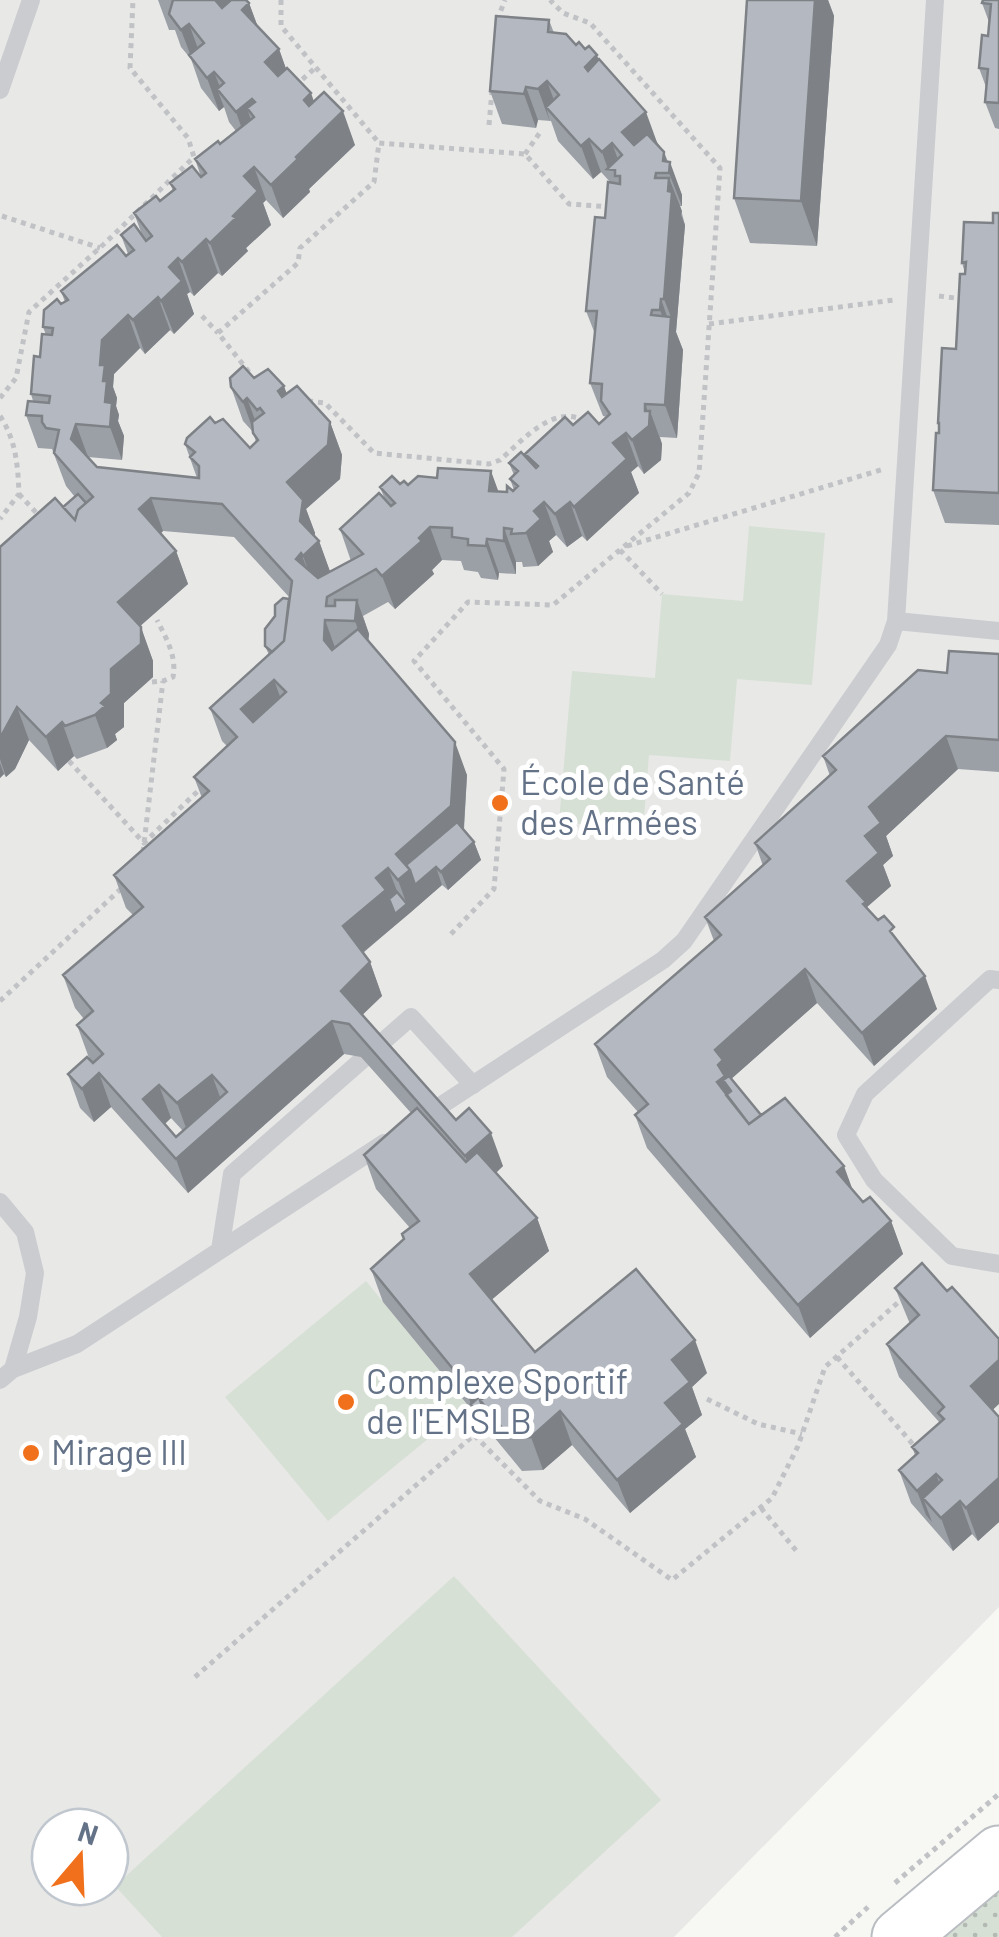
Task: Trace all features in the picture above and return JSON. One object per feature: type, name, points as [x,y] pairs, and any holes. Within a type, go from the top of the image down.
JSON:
[{"type":"main road","points":[[900,1937],[999,1854]]},
{"type":"lane","points":[[0,90],[32,0]]},
{"type":"lane","points":[[431,1112],[663,960],[684,942],[888,645],[896,621],[935,0]]},
{"type":"lane","points":[[896,621],[999,630]]},
{"type":"lane","points":[[999,980],[990,979],[864,1094],[846,1135],[874,1180],[952,1256],[999,1264]]},
{"type":"lane","points":[[220,1250],[232,1174],[410,1018],[472,1085]]},
{"type":"lane","points":[[6,1375],[77,1344],[402,1131]]},
{"type":"lane","points":[[0,1202],[26,1232],[35,1273],[28,1318],[6,1375]]},
{"type":"path","points":[[0,398],[16,378],[28,312],[194,157],[188,138],[130,68],[133,0]]},
{"type":"path","points":[[281,0],[280,26],[380,144],[525,154],[569,204],[627,209]]},
{"type":"path","points":[[496,21],[506,0]]},
{"type":"path","points":[[451,934],[494,889],[504,769],[414,661],[468,602],[553,606],[689,493],[699,473],[720,168],[590,24],[563,13],[550,0]]},
{"type":"path","points":[[294,86],[316,68]]},
{"type":"path","points":[[490,125],[492,90]]},
{"type":"path","points":[[525,154],[541,131]]},
{"type":"path","points":[[218,333],[298,263],[300,248],[374,182],[380,144]]},
{"type":"path","points":[[719,188],[734,190]]},
{"type":"path","points":[[2,216],[100,248]]},
{"type":"path","points":[[931,295],[978,301]]},
{"type":"path","points":[[710,324],[902,299]]},
{"type":"path","points":[[202,316],[258,384]]},
{"type":"path","points":[[306,401],[325,403],[374,452],[490,464],[556,416],[574,415],[587,422]]},
{"type":"path","points":[[0,416],[10,431],[19,494],[0,519]]},
{"type":"path","points":[[622,548],[892,466]]},
{"type":"path","points":[[19,494],[50,528]]},
{"type":"path","points":[[622,548],[662,594]]},
{"type":"path","points":[[152,682],[173,677],[175,666],[171,647],[157,620]]},
{"type":"path","points":[[142,857],[164,681]]},
{"type":"path","points":[[69,761],[144,844]]},
{"type":"path","points":[[144,844],[209,780]]},
{"type":"path","points":[[0,1001],[126,883]]},
{"type":"path","points":[[196,1678],[474,1434],[540,1501],[585,1519],[672,1580],[772,1498],[802,1434],[825,1367],[952,1256]]},
{"type":"path","points":[[837,1356],[920,1452]]},
{"type":"path","points":[[707,1399],[758,1424],[802,1434]]},
{"type":"path","points":[[761,1508],[799,1554]]},
{"type":"shaded area","name":"École de Santé des Armées","points":[[0,0],[999,0],[999,1607],[674,1937],[0,1937]]},
{"type":"shaded area","points":[[749,526],[825,533],[812,685],[737,679],[730,761],[649,755],[643,830],[559,822],[572,671],[655,678],[662,594],[743,601]]},
{"type":"shaded area","name":"Complexe Sportif de l'EMSLB","points":[[366,1281],[468,1406],[328,1521],[225,1397]]},
{"type":"shaded area","points":[[454,1576],[661,1800],[512,1937],[162,1937],[130,1902],[130,1872]]},
{"type":"shaded area","points":[[999,1883],[999,1937],[938,1937]]},
{"type":"building","points":[[173,0],[215,0],[222,8],[231,0],[246,0],[249,3],[242,10],[279,49],[265,62],[278,76],[287,68],[311,93],[304,100],[309,106],[324,92],[343,111],[271,185],[254,167],[244,176],[258,191],[210,243],[206,239],[182,262],[178,258],[169,267],[182,281],[133,320],[128,315],[102,340],[100,365],[105,365],[105,402],[112,403],[110,427],[76,424],[71,439],[97,467],[199,478],[199,466],[190,457],[195,452],[185,444],[187,438],[210,417],[215,423],[223,419],[250,448],[258,440],[252,422],[264,413],[247,398],[243,402],[231,387],[230,378],[243,366],[254,378],[268,369],[284,386],[278,391],[282,397],[297,386],[330,422],[328,445],[287,482],[303,500],[300,521],[319,541],[296,559],[318,578],[363,554],[340,529],[379,493],[391,506],[395,503],[380,487],[392,476],[400,484],[404,481],[408,485],[418,476],[437,478],[438,468],[491,471],[489,491],[507,492],[507,486],[513,491],[518,486],[510,479],[518,471],[509,463],[521,452],[536,468],[525,454],[565,417],[573,425],[588,412],[599,424],[610,414],[601,401],[602,384],[590,383],[597,311],[586,311],[595,217],[605,218],[608,182],[620,184],[615,170],[607,169],[622,155],[612,143],[602,152],[589,139],[581,146],[546,107],[559,95],[547,81],[538,89],[526,87],[524,94],[490,91],[496,16],[549,20],[548,32],[566,34],[585,49],[589,46],[597,55],[585,67],[588,71],[599,59],[646,112],[622,132],[634,145],[647,134],[664,152],[663,161],[670,162],[669,173],[656,173],[655,178],[669,178],[668,191],[672,192],[664,299],[660,310],[652,310],[651,315],[671,317],[665,405],[645,404],[645,411],[650,411],[649,426],[632,440],[626,433],[613,443],[627,459],[574,507],[570,502],[555,514],[544,502],[534,511],[541,519],[526,533],[511,534],[512,529],[504,528],[504,541],[487,539],[486,546],[468,545],[468,539],[452,537],[452,528],[430,527],[419,538],[422,541],[382,576],[376,569],[327,597],[326,606],[335,606],[335,600],[357,600],[355,621],[325,620],[324,640],[332,650],[358,629],[455,742],[451,806],[396,854],[410,870],[398,880],[388,868],[376,878],[386,890],[343,926],[370,962],[341,991],[456,1120],[469,1108],[491,1133],[465,1156],[349,1024],[332,1021],[176,1159],[99,1073],[82,1089],[68,1074],[87,1057],[93,1063],[103,1054],[77,1025],[93,1011],[63,975],[143,907],[114,875],[209,791],[194,777],[237,737],[210,708],[284,641],[292,581],[222,504],[151,498],[139,509],[176,551],[118,602],[141,627],[141,644],[111,669],[111,694],[101,703],[105,706],[95,715],[65,726],[62,722],[46,737],[17,707],[0,738],[0,547],[55,498],[75,520],[78,510],[93,497],[54,453],[59,430],[46,428],[42,416],[26,415],[28,401],[49,403],[50,396],[31,394],[34,356],[40,357],[42,334],[52,335],[53,328],[43,327],[44,310],[57,299],[61,304],[68,300],[61,291],[117,245],[126,256],[134,250],[121,235],[134,224],[146,241],[152,236],[134,213],[156,196],[160,201],[175,189],[170,183],[192,166],[201,177],[206,173],[195,159],[254,117],[247,108],[255,102],[252,99],[236,112],[217,89],[224,83],[214,72],[207,78],[189,55],[204,43],[189,24],[181,30],[169,14]],"holes":[[[274,680],[286,692],[253,722],[241,709]],[[212,1075],[227,1092],[176,1137],[143,1099],[159,1085],[177,1103]]]},
{"type":"building","points":[[747,0],[815,0],[801,201],[734,198]]},
{"type":"building","points":[[999,0],[999,103],[985,102],[988,69],[979,68],[982,35],[988,36],[991,4],[982,3]]},
{"type":"building","points":[[993,213],[999,213],[999,493],[933,490],[942,348],[956,349],[960,274],[965,274],[966,262],[962,263],[964,222],[993,223]]},
{"type":"building","points":[[78,494],[86,503],[75,520],[63,507]]},
{"type":"building","points":[[283,598],[289,599],[284,641],[272,652],[265,646],[265,629],[275,616],[275,605]]},
{"type":"building","points":[[949,651],[999,654],[999,740],[946,736],[869,807],[881,823],[865,836],[879,853],[847,881],[878,920],[884,916],[894,927],[890,931],[925,976],[862,1033],[805,969],[715,1050],[723,1060],[718,1065],[725,1076],[717,1082],[749,1124],[785,1098],[844,1166],[837,1172],[863,1202],[870,1197],[891,1221],[798,1305],[635,1115],[648,1104],[595,1044],[721,935],[705,917],[770,859],[755,843],[836,770],[823,756],[918,670],[947,673]]},
{"type":"building","points":[[457,822],[474,842],[441,872],[436,867],[415,885],[406,865]]},
{"type":"building","points":[[397,892],[407,904],[395,914],[389,899]]},
{"type":"building","points":[[729,1076],[761,1115],[749,1124],[726,1095],[731,1091],[723,1080]]},
{"type":"building","points":[[417,1108],[466,1162],[477,1152],[537,1218],[470,1274],[535,1352],[636,1269],[695,1340],[672,1360],[690,1382],[665,1403],[683,1424],[617,1480],[560,1411],[531,1437],[510,1438],[480,1400],[492,1390],[487,1383],[483,1386],[471,1372],[462,1380],[371,1269],[419,1221],[364,1155]]},
{"type":"building","points":[[922,1263],[947,1291],[952,1287],[999,1339],[999,1360],[971,1386],[999,1417],[999,1478],[966,1508],[960,1501],[941,1518],[923,1498],[942,1480],[936,1474],[917,1491],[899,1470],[918,1453],[912,1447],[944,1419],[938,1413],[944,1407],[887,1344],[919,1315],[895,1288]]},
{"type":"building","points":[[480,1396],[480,1400],[489,1424],[471,1404]]},
{"type":"place","name":"École de Santé des Armées","points":[[500,803]]},
{"type":"place","name":"Complexe Sportif de l'EMSLB","points":[[346,1402]]},
{"type":"place","name":"Mirage III","points":[[31,1453]]}]
